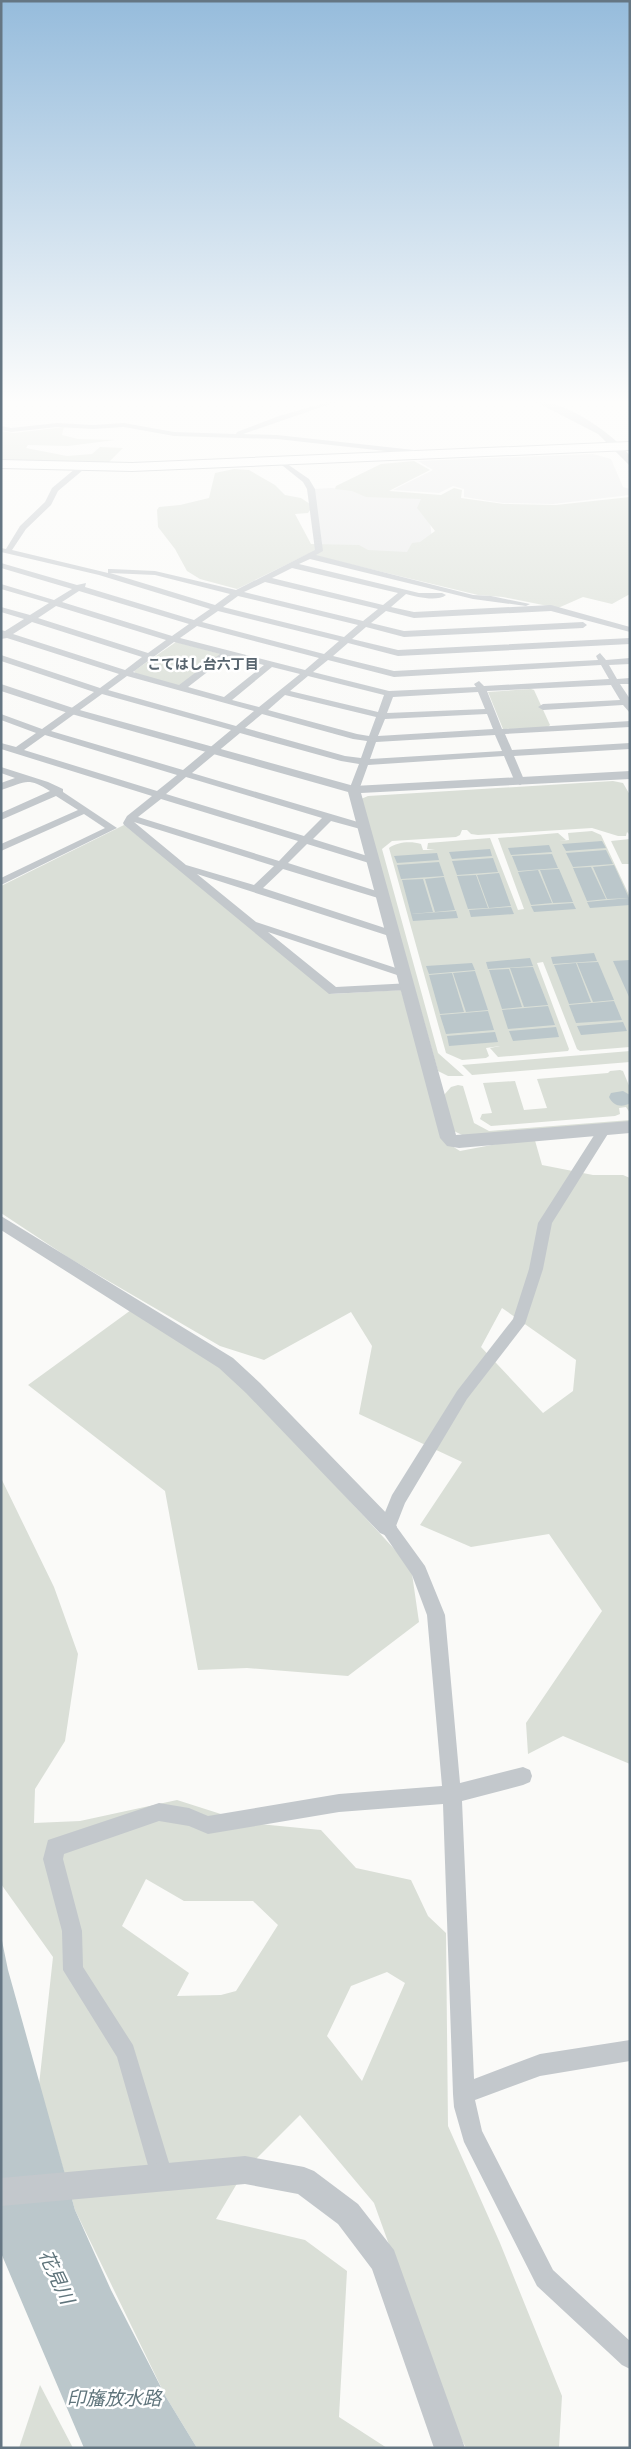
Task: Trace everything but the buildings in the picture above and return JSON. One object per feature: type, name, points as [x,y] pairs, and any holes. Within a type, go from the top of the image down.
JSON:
[{"type":"street","points":[[35,516],[5,550],[81,570],[101,573],[216,608],[405,654],[630,641]]},
{"type":"street","points":[[17,752],[237,593],[319,551],[315,516]]},
{"type":"street","points":[[309,556],[440,591],[473,598],[491,598],[552,608],[578,617],[630,630]]},
{"type":"street","points":[[1,565],[195,623],[394,674],[630,661]]},
{"type":"street","points":[[291,565],[419,596],[440,591]]},
{"type":"street","points":[[81,570],[155,573],[412,635],[583,625]]},
{"type":"street","points":[[3,635],[101,573]]},
{"type":"street","points":[[264,579],[414,615],[552,608]]},
{"type":"street","points":[[1,586],[172,639],[388,694],[481,690],[544,708],[630,724]]},
{"type":"street","points":[[440,591],[520,782]]},
{"type":"street","points":[[404,592],[131,818],[128,823],[333,991],[406,980]]},
{"type":"street","points":[[1,609],[149,656]]},
{"type":"street","points":[[544,708],[628,705],[578,617]]},
{"type":"street","points":[[3,635],[126,673],[356,736],[374,739],[499,732],[544,708],[615,682],[630,681]]},
{"type":"street","points":[[181,688],[226,653]]},
{"type":"street","points":[[1,658],[101,691],[344,759],[365,762],[630,746]]},
{"type":"street","points":[[226,700],[270,664]]},
{"type":"street","points":[[1,687],[72,711],[354,790],[630,775]]},
{"type":"street","points":[[284,692],[381,716],[491,711]]},
{"type":"street","points":[[388,694],[374,739],[354,790],[448,1138],[453,1142],[630,1127]]},
{"type":"street","points":[[1,718],[364,827]]},
{"type":"street","points":[[1,746],[373,861]]},
{"type":"street","points":[[1,770],[25,777],[59,791],[111,830],[1,882]]},
{"type":"street","points":[[1,787],[25,777]]},
{"type":"street","points":[[1,817],[59,791]]},
{"type":"street","points":[[1,848],[86,810]]},
{"type":"street","points":[[255,890],[329,817]]},
{"type":"street","points":[[131,818],[382,896]]},
{"type":"street","points":[[182,866],[393,934]]},
{"type":"street","points":[[250,923],[406,980]]},
{"type":"street","points":[[387,1527],[398,1500],[462,1395],[512,1333],[520,1320],[536,1269],[545,1223],[605,1129]]},
{"type":"street","points":[[1,1222],[226,1363],[387,1527],[419,1571],[436,1615],[452,1794],[464,2094],[465,2107],[472,2134],[545,2278],[630,2357]]},
{"type":"street","points":[[150,2178],[126,2052],[73,1970],[72,1930],[53,1859],[54,1847],[158,1812],[189,1817],[208,1824],[340,1803],[452,1794],[523,1776]]},
{"type":"street","points":[[464,2094],[540,2065],[630,2050]]},
{"type":"street","points":[[1,2192],[245,2170],[304,2180],[348,2214],[384,2260],[399,2309],[450,2448]]},
{"type":"shaded area","points":[[157,516],[296,516],[311,544],[359,545],[368,550],[407,552],[412,543],[420,542],[435,531],[423,516],[630,516],[630,594],[612,604],[583,597],[558,608],[503,597],[478,595],[308,554],[237,589],[200,579],[187,571],[175,549],[158,527]]},
{"type":"shaded area","points":[[318,516],[429,516],[434,556],[323,552]]},
{"type":"shaded area","points":[[176,642],[221,654],[179,686],[136,674],[134,671]]},
{"type":"shaded area","points":[[534,690],[550,725],[547,728],[503,729],[488,692]]},
{"type":"shaded area","points":[[613,781],[623,783],[630,795],[630,835],[627,832],[626,836],[618,836],[592,828],[478,835],[462,830],[460,835],[456,837],[392,841],[382,849],[438,1053],[464,1076],[448,1076],[438,1071],[361,799],[368,796]]},
{"type":"shaded area","points":[[124,825],[194,880],[331,994],[401,990],[444,1141],[460,1151],[534,1137],[542,1165],[593,1175],[623,1175],[630,1178],[630,1764],[563,1736],[528,1754],[526,1723],[602,1611],[549,1534],[471,1547],[420,1525],[462,1462],[359,1414],[372,1346],[351,1312],[264,1360],[220,1346],[69,1258],[1,1213],[1,886]],"holes":[[[502,1308],[576,1360],[573,1391],[543,1413],[481,1347]]]},
{"type":"shaded area","points":[[592,831],[601,835],[630,897],[630,1047],[580,1051],[577,1049],[543,962],[537,963],[569,1049],[568,1051],[498,1057],[490,1048],[500,1046],[486,1048],[489,1056],[486,1058],[462,1060],[446,1053],[389,848],[400,843],[413,843],[421,844],[423,850],[435,850],[427,849],[428,843],[490,838],[518,910],[524,909],[498,838],[558,833],[566,840],[559,841],[569,840],[568,833]]},
{"type":"shaded area","points":[[630,839],[630,864],[622,864],[611,841]]},
{"type":"shaded area","points":[[630,1051],[630,1062],[472,1075],[462,1065]]},
{"type":"shaded area","points":[[623,1071],[630,1088],[630,1113],[626,1107],[619,1108],[620,1114],[615,1116],[491,1126],[480,1119],[482,1114],[492,1113],[483,1083],[515,1081],[524,1110],[547,1108],[537,1079],[608,1073]]},
{"type":"shaded area","points":[[463,1086],[474,1123],[489,1131],[630,1120],[630,1123],[464,1136],[454,1131],[444,1095],[451,1087]]},
{"type":"shaded area","points":[[131,1310],[232,1374],[411,1567],[419,1622],[348,1676],[247,1668],[198,1670],[165,1491],[28,1385]]},
{"type":"shaded area","points":[[1,1478],[54,1587],[78,1654],[65,1741],[35,1789],[34,1823],[80,1821],[177,1800],[249,1823],[321,1830],[356,1868],[411,1880],[428,1916],[446,1933],[448,2126],[500,2243],[562,2396],[559,2448],[466,2448],[454,2425],[374,2203],[300,2115],[245,2170],[216,2219],[305,2240],[347,2271],[339,2417],[387,2448],[197,2448],[166,2397],[75,2210],[39,2085],[53,1957],[1,1884]],"holes":[[[146,1879],[184,1901],[253,1901],[278,1925],[236,1991],[221,1995],[177,1996],[189,1973],[122,1926]],[[387,1972],[405,1983],[362,2081],[327,2036],[351,1986]]]},
{"type":"shaded area","points":[[40,2385],[73,2448],[19,2448]]},
{"type":"water","points":[[602,841],[606,848],[566,851],[562,844]]},
{"type":"water","points":[[549,845],[552,852],[511,855],[508,848]]},
{"type":"water","points":[[490,849],[492,856],[452,859],[449,852]]},
{"type":"water","points":[[606,850],[613,864],[573,867],[566,853]]},
{"type":"water","points":[[437,853],[439,860],[397,863],[394,856]]},
{"type":"water","points":[[552,854],[558,868],[518,871],[512,856]]},
{"type":"water","points":[[493,858],[498,872],[457,875],[452,861]]},
{"type":"water","points":[[439,862],[444,876],[401,879],[397,865]]},
{"type":"water","points":[[614,865],[629,898],[607,899],[593,867]]},
{"type":"water","points":[[591,867],[606,899],[587,901],[573,868]]},
{"type":"water","points":[[559,869],[573,902],[553,903],[540,870]]},
{"type":"water","points":[[538,870],[552,903],[531,905],[518,872]]},
{"type":"water","points":[[499,873],[511,906],[489,908],[477,875]]},
{"type":"water","points":[[476,875],[488,908],[468,909],[457,876]]},
{"type":"water","points":[[444,877],[455,910],[435,912],[425,879]]},
{"type":"water","points":[[423,879],[433,912],[411,914],[402,880]]},
{"type":"water","points":[[629,898],[630,905],[590,908],[587,902]]},
{"type":"water","points":[[573,903],[576,909],[534,912],[531,906]]},
{"type":"water","points":[[511,907],[514,914],[471,917],[469,910]]},
{"type":"water","points":[[456,911],[458,918],[413,921],[411,914]]},
{"type":"water","points":[[594,953],[597,961],[553,964],[551,957]]},
{"type":"water","points":[[530,958],[533,966],[488,969],[486,962]]},
{"type":"water","points":[[630,960],[630,999],[613,961]]},
{"type":"water","points":[[598,962],[614,1000],[593,1002],[577,963]]},
{"type":"water","points":[[472,963],[475,970],[429,974],[426,966]]},
{"type":"water","points":[[576,963],[591,1002],[569,1004],[554,965]]},
{"type":"water","points":[[533,967],[548,1005],[524,1007],[510,968]]},
{"type":"water","points":[[509,969],[522,1007],[502,1009],[489,970]]},
{"type":"water","points":[[475,971],[488,1010],[466,1012],[453,973]]},
{"type":"water","points":[[452,973],[464,1012],[440,1014],[429,975]]},
{"type":"water","points":[[614,1001],[622,1020],[576,1023],[569,1005]]},
{"type":"water","points":[[548,1006],[555,1025],[508,1029],[502,1010]]},
{"type":"water","points":[[488,1011],[494,1030],[446,1034],[440,1015]]},
{"type":"water","points":[[623,1022],[627,1031],[581,1035],[577,1026]]},
{"type":"water","points":[[556,1027],[559,1037],[513,1041],[509,1031]]},
{"type":"water","points":[[495,1032],[498,1042],[449,1046],[447,1036]]},
{"type":"water","points":[[623,1091],[630,1095],[630,1103],[621,1106],[615,1104],[609,1097],[611,1093]]},
{"type":"water","name":"印旛放水路","points":[[1,1936],[8,1970],[75,2210],[111,2290],[166,2397],[197,2448],[84,2448],[1,2253]]},
{"type":"district","name":"こてはし台六丁目","points":[[203,664]]},
{"type":"water label","name":"花見川","points":[[56,2277]]}]
